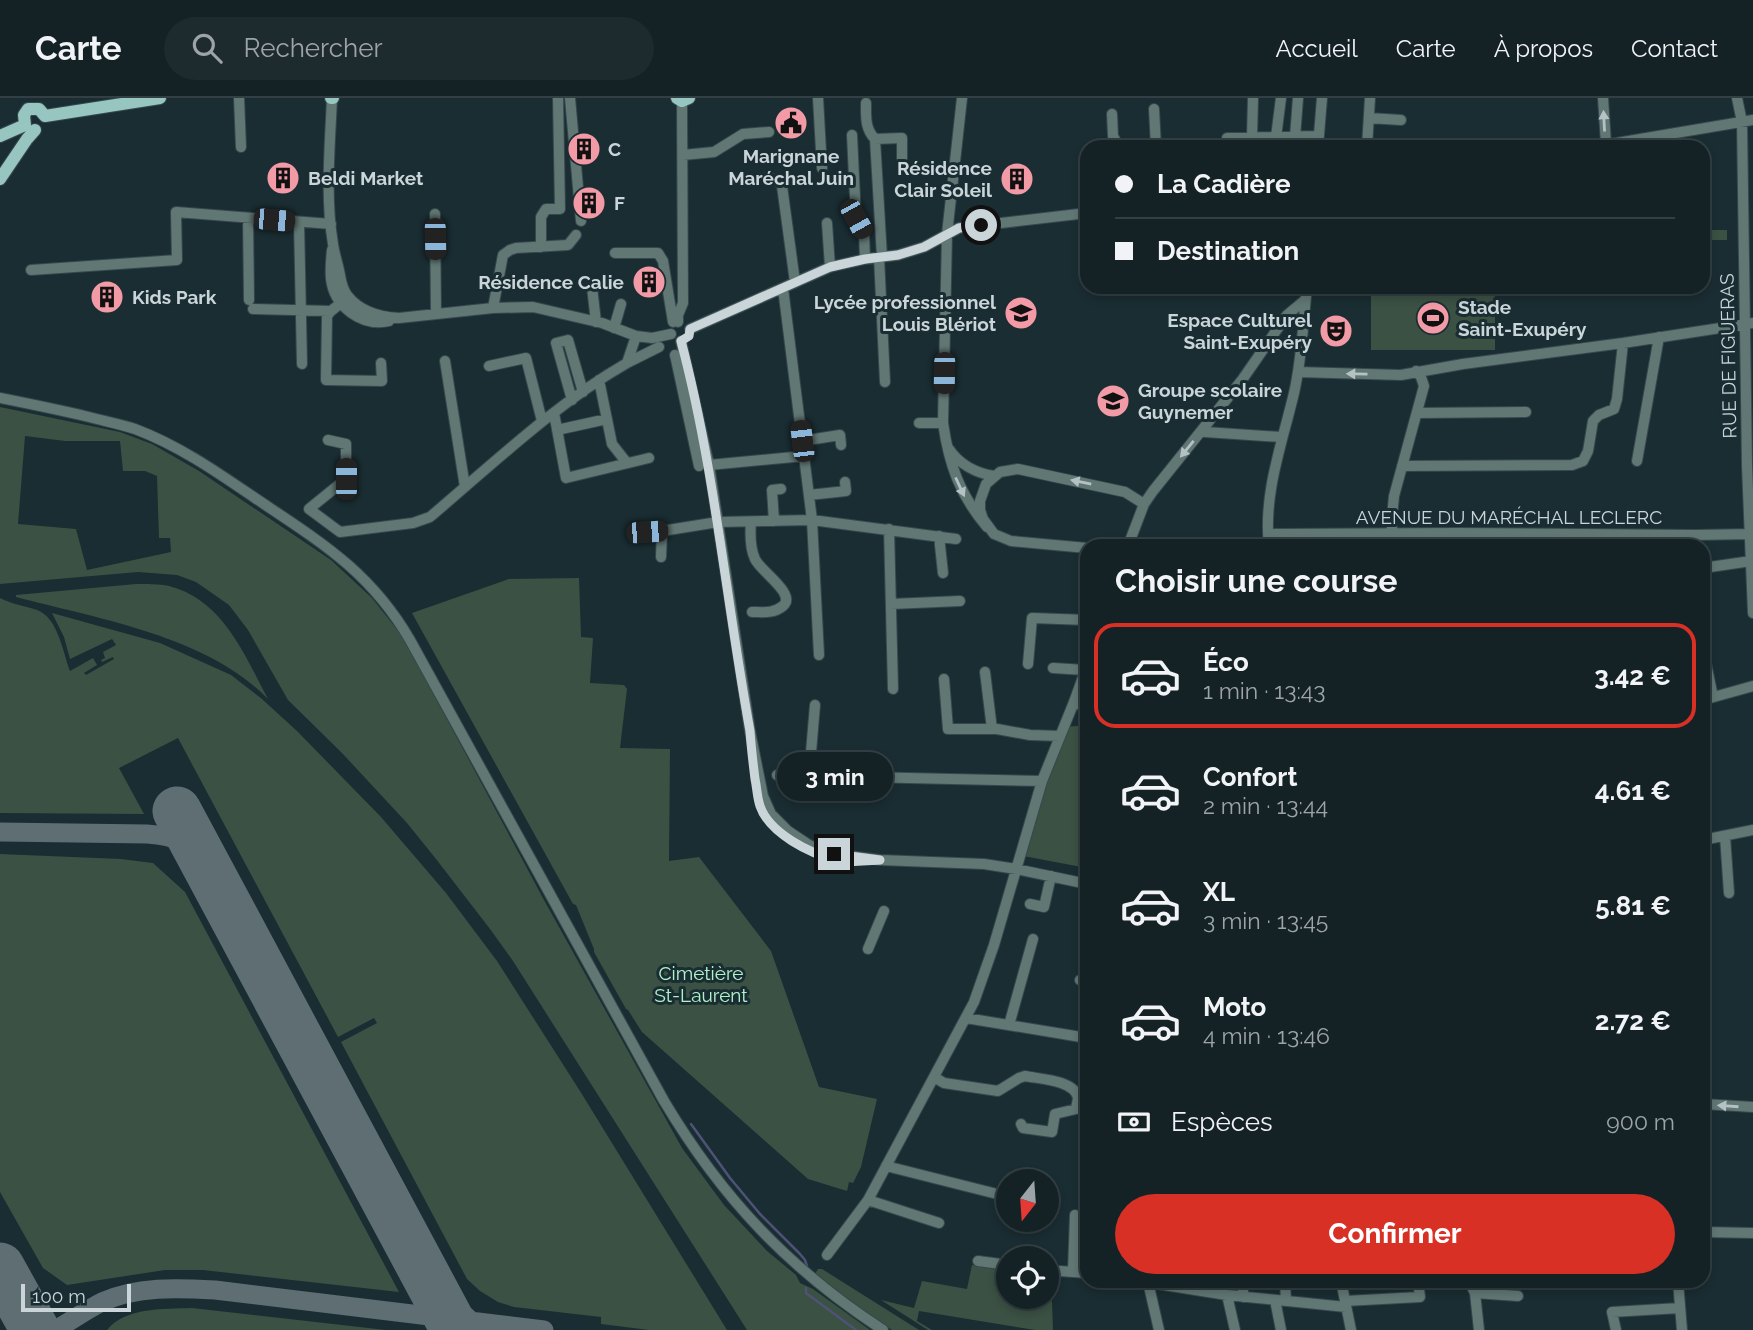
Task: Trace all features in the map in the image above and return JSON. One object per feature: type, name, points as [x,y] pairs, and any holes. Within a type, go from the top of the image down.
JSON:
[{"type":"main road","points":[[45,116],[160,98]]},
{"type":"main road","points":[[0,136],[43,125],[45,116],[33,103],[26,111],[23,122],[30,127]]},
{"type":"main road","points":[[0,179],[27,139],[30,127]]},
{"type":"street","points":[[239,98],[241,147]]},
{"type":"street","points":[[332,98],[330,265],[336,307]]},
{"type":"street","points":[[541,247],[541,217],[547,209],[560,209],[558,98]]},
{"type":"street","points":[[570,98],[581,221]]},
{"type":"street","points":[[818,98],[822,168]]},
{"type":"street","points":[[962,98],[947,234],[943,423],[954,475],[972,510],[987,527],[1002,538],[1080,547]]},
{"type":"street","points":[[1252,138],[1253,98]]},
{"type":"street","points":[[1276,137],[1281,98]]},
{"type":"street","points":[[1295,137],[1298,98]]},
{"type":"street","points":[[1318,140],[1322,98]]},
{"type":"street","points":[[1367,140],[1370,98]]},
{"type":"street","points":[[1600,140],[1603,98]]},
{"type":"street","name":"RUE DE FIGUERAS","points":[[1737,98],[1747,121],[1747,469],[1753,613]]},
{"type":"street","points":[[674,327],[683,303],[683,99]]},
{"type":"street","points":[[866,103],[867,128],[875,139],[885,382]]},
{"type":"street","points":[[1154,109],[1156,140]]},
{"type":"street","points":[[1112,114],[1115,140]]},
{"type":"street","points":[[1369,118],[1401,120]]},
{"type":"street","points":[[1654,140],[1675,133],[1747,121]]},
{"type":"street","points":[[683,155],[715,152],[743,134],[769,132]]},
{"type":"street","points":[[1675,133],[1675,140]]},
{"type":"street","points":[[852,135],[856,219],[864,233],[865,259]]},
{"type":"street","points":[[1242,140],[1276,137],[1309,140]]},
{"type":"street","points":[[875,139],[902,138],[902,169]]},
{"type":"street","points":[[748,180],[774,178],[782,186],[795,282]]},
{"type":"street","points":[[31,270],[177,260],[176,212],[331,224]]},
{"type":"street","points":[[435,214],[436,314]]},
{"type":"street","points":[[690,329],[830,267],[898,255],[924,247],[959,228],[1080,214]]},
{"type":"street","points":[[248,218],[251,304],[301,310],[336,307],[369,322],[493,308],[533,307],[596,322],[636,336],[652,338],[684,323],[690,329]]},
{"type":"street","points":[[299,222],[302,363]]},
{"type":"street","points":[[827,223],[830,267]]},
{"type":"street","points":[[493,308],[503,255],[510,250],[568,245],[576,235]]},
{"type":"street","points":[[332,243],[341,283],[349,297],[371,313],[400,318]]},
{"type":"street","points":[[615,253],[659,253],[663,261],[674,338],[681,341]]},
{"type":"street","points":[[592,287],[596,322]]},
{"type":"street","points":[[783,288],[812,520],[819,655]]},
{"type":"street","points":[[1268,539],[1267,516],[1270,495],[1281,437],[1298,372],[1306,294]]},
{"type":"street","points":[[1131,539],[1144,504],[1242,380],[1287,315],[1305,300]]},
{"type":"street","points":[[614,328],[621,304]]},
{"type":"street","points":[[336,307],[327,316],[326,380],[382,381],[381,363]]},
{"type":"street","points":[[1298,372],[1401,374],[1749,323]]},
{"type":"street","points":[[681,341],[689,336],[690,329]]},
{"type":"street","points":[[627,363],[636,336]]},
{"type":"street","points":[[1637,461],[1659,337]]},
{"type":"street","points":[[572,400],[556,343],[568,340],[583,391]]},
{"type":"street","points":[[681,341],[692,408],[718,522],[750,731],[766,805],[771,814],[796,837],[834,854],[880,860],[984,864],[1080,882]]},
{"type":"street","points":[[1402,466],[1572,465],[1583,461],[1588,451],[1593,421],[1599,415],[1614,409],[1623,343]]},
{"type":"street","points":[[328,440],[346,444],[346,479],[309,509],[340,531],[413,523],[430,517],[542,421],[583,391],[627,363],[659,347]]},
{"type":"street","points":[[675,355],[692,408]]},
{"type":"street","points":[[489,366],[526,358],[542,421]]},
{"type":"street","points":[[445,361],[465,487]]},
{"type":"street","points":[[1392,539],[1394,496],[1424,386],[1416,371]]},
{"type":"street","points":[[599,380],[612,444],[627,463]]},
{"type":"street","points":[[0,398],[109,422],[159,440],[214,470],[314,537],[368,582],[401,623],[664,1101],[703,1162],[745,1214],[773,1243],[829,1292],[883,1330]]},
{"type":"street","points":[[1417,412],[1526,412]]},
{"type":"street","points":[[554,414],[566,478],[649,458]]},
{"type":"street","points":[[557,430],[607,419]]},
{"type":"street","points":[[919,423],[943,423]]},
{"type":"street","points":[[1205,432],[1281,437]]},
{"type":"street","points":[[802,441],[840,435],[841,445]]},
{"type":"street","points":[[945,440],[950,452],[965,465],[984,475],[994,476]]},
{"type":"street","points":[[704,465],[804,456]]},
{"type":"street","points":[[987,527],[980,501],[986,484],[994,476],[1009,470],[1026,470],[1125,492],[1144,504]]},
{"type":"street","points":[[809,495],[846,491],[845,482]]},
{"type":"street","points":[[774,521],[772,490],[781,489]]},
{"type":"street","points":[[633,533],[718,522],[812,520],[956,539]]},
{"type":"street","points":[[751,522],[750,533],[756,562],[783,589],[786,598],[783,606],[772,613],[752,612]]},
{"type":"street","points":[[889,529],[893,689]]},
{"type":"street","points":[[662,531],[662,557]]},
{"type":"street","name":"AVENUE DU MARÉCHAL LECLERC","points":[[1268,534],[1750,534]]},
{"type":"street","points":[[1515,534],[1516,539]]},
{"type":"street","points":[[939,536],[943,573]]},
{"type":"street","points":[[1710,567],[1751,561]]},
{"type":"street","points":[[891,604],[960,601]]},
{"type":"street","points":[[1028,664],[1032,618],[1080,620]]},
{"type":"street","points":[[1053,668],[1080,668]]},
{"type":"street","points":[[985,672],[995,729]]},
{"type":"street","points":[[944,679],[948,729],[995,729],[1030,735],[1060,736]]},
{"type":"street","points":[[827,1255],[868,1200],[981,985],[1042,781],[1080,685]]},
{"type":"street","points":[[1710,698],[1753,686]]},
{"type":"street","points":[[1074,702],[1080,705]]},
{"type":"street","points":[[809,776],[815,705]]},
{"type":"street","points":[[995,716],[995,729]]},
{"type":"street","points":[[777,775],[1042,781]]},
{"type":"street","points":[[1710,839],[1753,830]]},
{"type":"street","points":[[1725,836],[1729,893]]},
{"type":"street","points":[[1030,904],[1049,908],[1051,876]]},
{"type":"street","points":[[868,949],[884,911]]},
{"type":"street","points":[[1009,1025],[1033,939]]},
{"type":"street","points":[[982,943],[994,945]]},
{"type":"street","points":[[966,1018],[1080,1037]]},
{"type":"street","points":[[934,1077],[944,1083],[998,1091],[1022,1077],[1066,1083],[1074,1090],[1078,1098],[1076,1109],[1055,1114],[1052,1132],[1023,1128],[1021,1124]]},
{"type":"street","points":[[1710,1104],[1753,1107]]},
{"type":"street","points":[[887,1164],[965,1180]]},
{"type":"street","points":[[887,1164],[996,1194]]},
{"type":"street","points":[[868,1200],[939,1223]]},
{"type":"street","points":[[1073,1271],[1075,1215]]},
{"type":"street","points":[[1710,1232],[1753,1233]]},
{"type":"street","points":[[978,1261],[996,1263]]},
{"type":"street","points":[[1059,1270],[1080,1272]]},
{"type":"street","points":[[1146,1288],[1158,1330]]},
{"type":"street","points":[[1182,1288],[1280,1301],[1345,1304],[1420,1297],[1419,1288]]},
{"type":"street","points":[[1243,1288],[1243,1297]]},
{"type":"street","points":[[1281,1330],[1280,1301],[1283,1288]]},
{"type":"street","points":[[1342,1288],[1351,1330]]},
{"type":"street","points":[[1472,1288],[1479,1330]]},
{"type":"street","points":[[1679,1288],[1682,1330]]},
{"type":"street","points":[[1475,1293],[1518,1296]]},
{"type":"street","points":[[1227,1295],[1235,1330]]},
{"type":"street","points":[[1616,1330],[1612,1312],[1680,1308]]},
{"type":"green space","points":[[1710,230],[1727,230],[1727,240],[1710,240]]},
{"type":"green space","name":"Stade Saint-Exupéry","points":[[1371,294],[1495,294],[1495,350],[1371,350]]},
{"type":"green space","points":[[0,407],[120,432],[152,444],[199,471],[331,560],[372,598],[403,637],[544,900],[682,1148],[724,1205],[767,1251],[796,1275],[800,1283],[813,1289],[870,1330],[747,1330],[513,961],[407,823],[288,700],[248,630],[229,605],[196,582],[177,575],[138,572],[0,584]],"holes":[[[25,436],[65,441],[120,441],[123,471],[145,471],[157,476],[159,538],[170,538],[171,552],[87,570],[76,529],[18,524]]]},
{"type":"green space","name":"Cimetière St-Laurent","points":[[579,578],[581,637],[593,638],[590,683],[624,685],[627,689],[620,748],[670,749],[669,861],[699,857],[771,951],[819,1087],[877,1099],[861,1167],[853,1183],[849,1182],[847,1191],[808,1179],[642,1032],[594,952],[576,905],[573,904],[412,613],[509,579]]},
{"type":"green space","points":[[136,584],[169,586],[204,603],[230,631],[268,699],[243,677],[183,645],[116,622],[16,597]]},
{"type":"green space","points":[[0,598],[37,610],[50,620],[59,636],[70,671],[93,658],[97,665],[84,673],[86,675],[114,659],[101,660],[105,658],[103,652],[116,645],[112,639],[70,659],[64,637],[52,613],[160,643],[231,675],[297,731],[381,817],[446,893],[497,961],[727,1330],[649,1330],[601,1324],[601,1317],[514,1307],[498,1302],[467,1279],[341,1042],[377,1023],[374,1018],[338,1037],[178,738],[119,768],[144,814],[0,813]]},
{"type":"green space","points":[[1080,726],[1080,867],[1018,855],[1065,727]]},
{"type":"green space","points":[[0,854],[121,859],[153,863],[185,892],[399,1292],[203,1270],[165,1270],[67,1285],[43,1268],[0,1192]]},
{"type":"green space","points":[[972,1265],[996,1268],[996,1309],[1052,1309],[1053,1330],[1035,1330],[919,1311],[917,1321],[932,1330],[928,1330],[881,1300],[914,1308],[922,1281],[967,1289]]},
{"type":"green space","points":[[818,1269],[919,1330],[892,1330],[851,1303],[815,1274]]},
{"type":"green space","points":[[192,1308],[386,1330],[107,1330],[115,1322],[135,1313]]},
{"type":"waterway","points":[[691,1124],[730,1178],[760,1214],[800,1254],[807,1266]]},
{"type":"waterway","points":[[806,1288],[806,1293],[856,1330]]},
{"type":"taxiway","points":[[0,832],[158,835],[183,843],[209,870]]},
{"type":"taxiway","points":[[433,1288],[444,1302],[467,1317]]},
{"type":"taxiway","points":[[55,1330],[96,1305],[115,1297],[172,1289],[215,1290],[544,1330]]},
{"type":"runway","points":[[177,811],[455,1330]]},
{"type":"runway","points":[[0,1267],[35,1330]]},
{"type":"place","name":"Marignane Maréchal Juin","points":[[791,123]]},
{"type":"place","name":"C","points":[[584,149]]},
{"type":"place","name":"Beldi Market","points":[[283,178]]},
{"type":"place","name":"Résidence Clair Soleil","points":[[1017,179]]},
{"type":"place","name":"F","points":[[589,203]]},
{"type":"place","name":"Résidence Calie","points":[[649,282]]},
{"type":"place","name":"Kids Park","points":[[107,297]]},
{"type":"place","name":"Lycée professionnel Louis Blériot","points":[[1021,313]]},
{"type":"place","name":"Stade Saint-Exupéry","points":[[1433,318]]},
{"type":"place","name":"Espace Culturel Saint-Exupéry","points":[[1336,331]]},
{"type":"place","name":"Groupe scolaire Guynemer","points":[[1113,401]]},
{"type":"route","points":[[834,854],[880,860],[836,860],[814,853],[777,829],[760,807],[709,465],[681,341],[689,336],[690,329],[830,267],[898,255],[924,247],[959,228],[981,225]]}]
